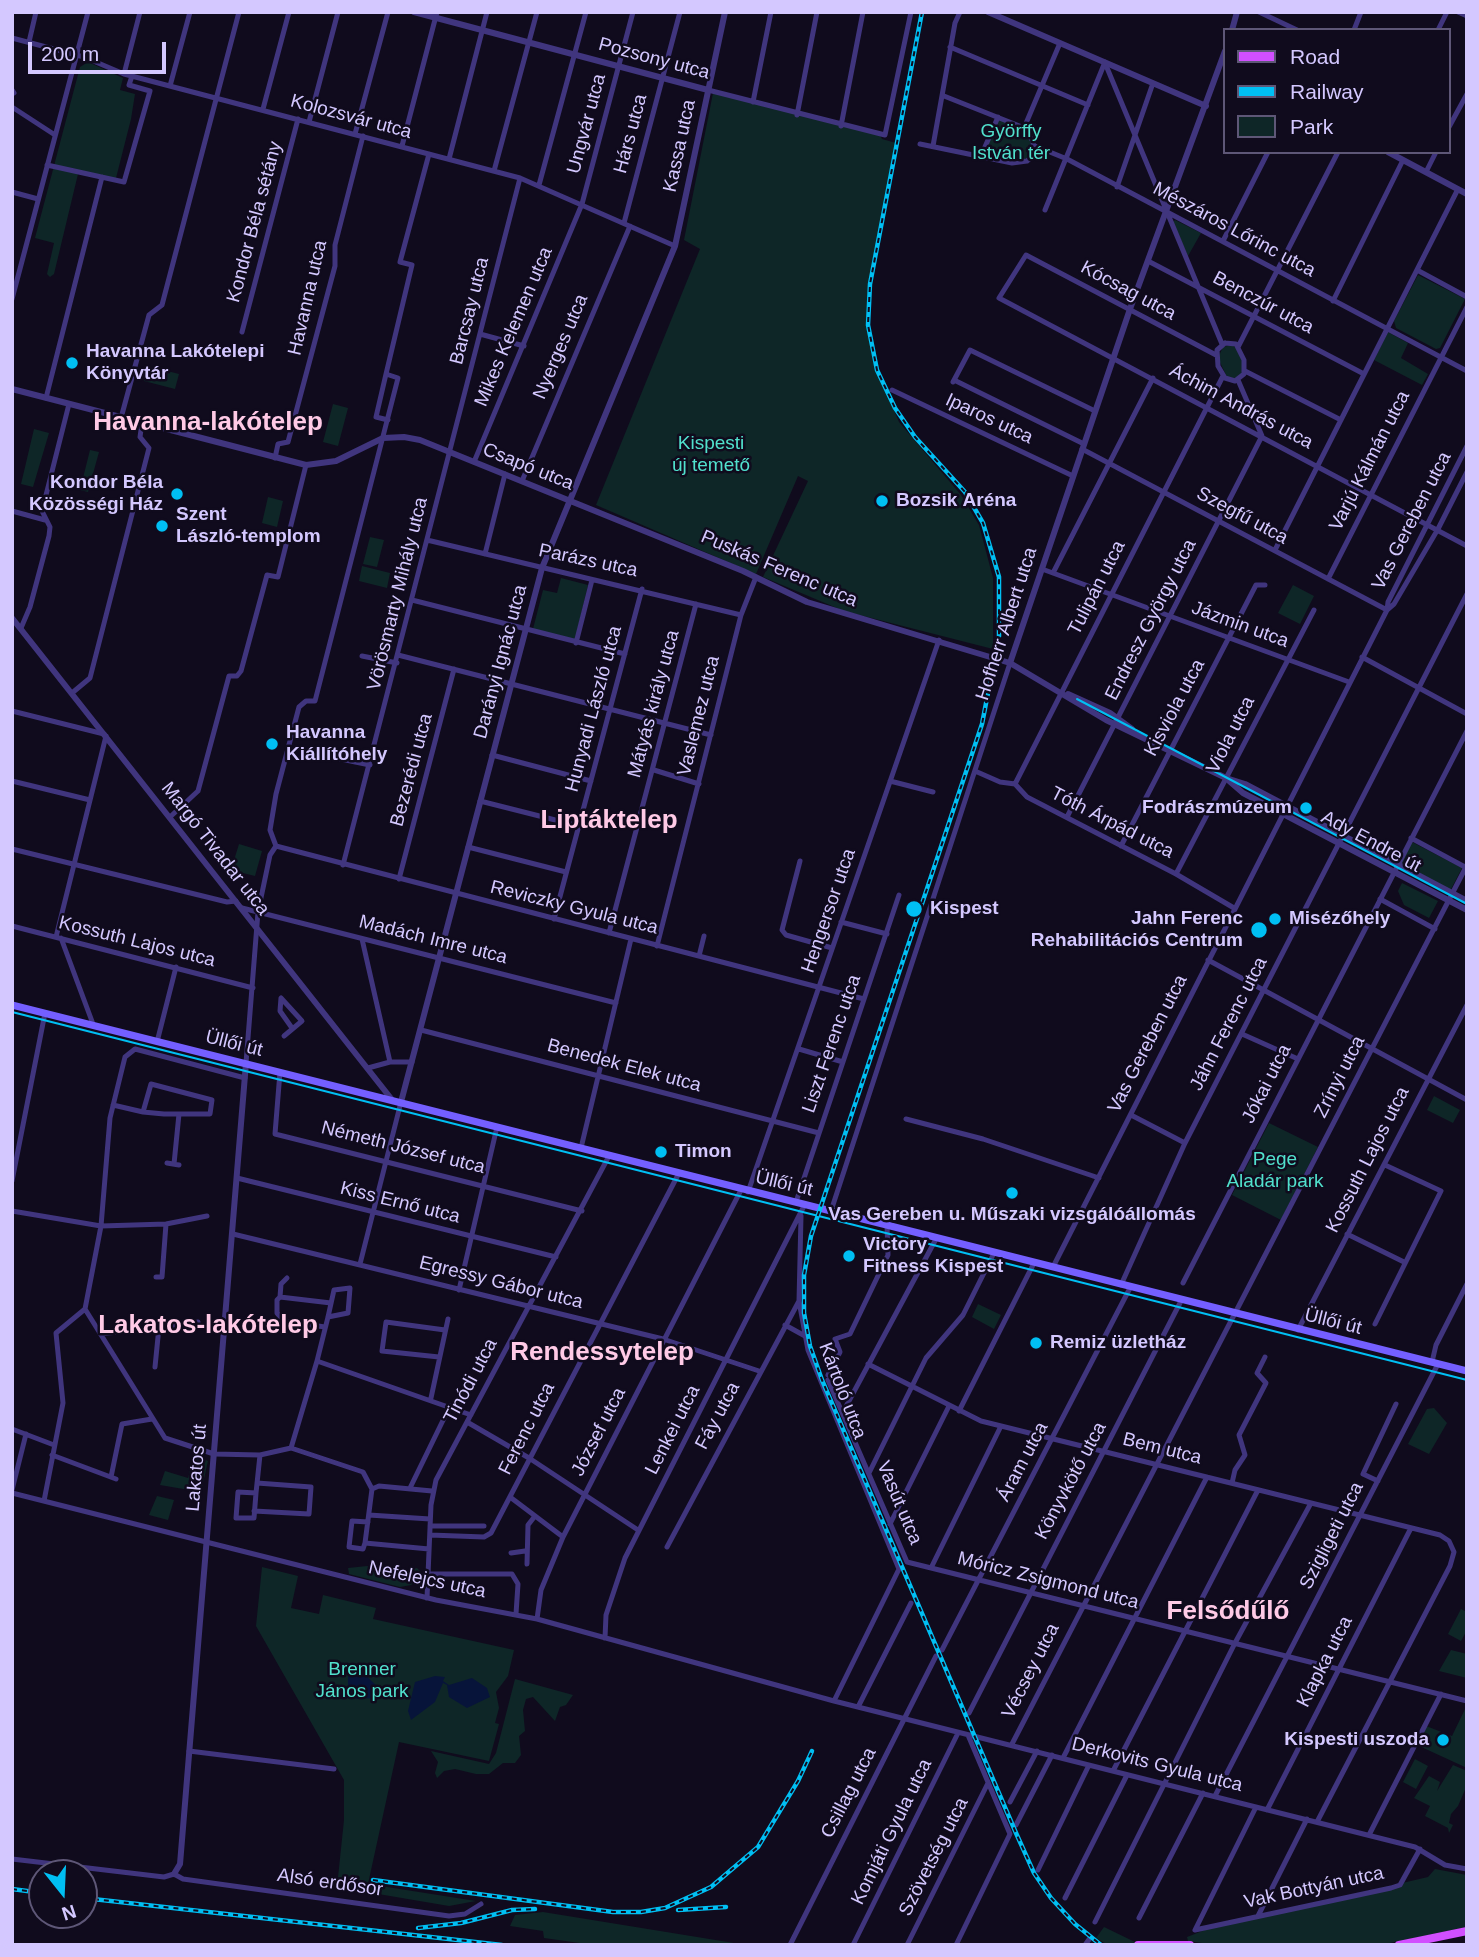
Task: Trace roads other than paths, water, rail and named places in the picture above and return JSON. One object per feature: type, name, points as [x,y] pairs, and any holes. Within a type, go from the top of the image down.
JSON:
[{"type":"main road","name":"Üllői út","points":[[12,1005],[1235,1315],[1467,1371]]},
{"type":"main road","points":[[1399,1945],[1467,1931]]},
{"type":"main road","points":[[1138,1945],[1190,1945]]},
{"type":"street","points":[[29,42],[36,12]]},
{"type":"street","points":[[12,299],[88,12]]},
{"type":"street","points":[[124,74],[140,12]]},
{"type":"street","points":[[170,86],[190,12]]},
{"type":"street","points":[[121,418],[149,315],[162,305],[239,12]]},
{"type":"street","points":[[263,109],[289,12]]},
{"type":"street","points":[[309,122],[338,12]]},
{"type":"street","points":[[355,134],[388,12]]},
{"type":"street","name":"Pozsony utca","points":[[414,12],[437,15],[482,30],[797,115],[885,135],[911,12]]},
{"type":"street","points":[[449,159],[487,12]]},
{"type":"street","points":[[494,171],[537,12]]},
{"type":"street","points":[[539,185],[586,12]]},
{"type":"street","name":"Ungvár utca","points":[[582,204],[633,12]]},
{"type":"street","name":"Hárs utca","points":[[627,224],[680,12]]},
{"type":"street","name":"Kassa utca","points":[[675,246],[724,12]]},
{"type":"street","points":[[753,102],[771,12]]},
{"type":"street","points":[[797,115],[817,12]]},
{"type":"street","points":[[841,125],[863,12]]},
{"type":"street","points":[[933,146],[944,96],[950,47],[960,12]]},
{"type":"street","points":[[988,12],[1206,106]]},
{"type":"street","points":[[1259,12],[1293,28]]},
{"type":"street","points":[[1439,28],[1447,12]]},
{"type":"street","points":[[1458,12],[1467,16]]},
{"type":"street","points":[[402,146],[437,15]]},
{"type":"street","name":"Kolozsvár utca","points":[[12,38],[77,55],[124,74],[520,178],[675,246]]},
{"type":"street","points":[[1024,128],[1060,43]]},
{"type":"street","points":[[950,47],[1088,105]]},
{"type":"street","points":[[1045,210],[1105,62]]},
{"type":"street","points":[[1105,62],[1222,344]]},
{"type":"street","name":"Hofherr Albert utca","points":[[831,1211],[1113,358],[1223,65]]},
{"type":"street","points":[[47,165],[124,182],[150,91],[129,85],[132,76]]},
{"type":"street","points":[[1117,187],[1153,83]]},
{"type":"street","points":[[1451,123],[1467,94]]},
{"type":"street","points":[[920,144],[1020,163],[1033,157],[1035,146],[1024,128],[944,96]]},
{"type":"street","points":[[12,107],[55,135]]},
{"type":"street","points":[[1458,110],[1467,115]]},
{"type":"street","points":[[981,156],[998,117]]},
{"type":"street","name":"Kondor Béla sétány","points":[[242,332],[298,119]]},
{"type":"street","name":"Havanna utca","points":[[275,458],[278,444],[288,442],[335,266],[335,245],[363,136]]},
{"type":"street","name":"Mészáros Lőrinc utca","points":[[1035,146],[1067,159],[1440,357]]},
{"type":"street","points":[[1223,241],[1267,154]]},
{"type":"street","points":[[1238,346],[1337,154]]},
{"type":"street","points":[[1392,154],[1467,194]]},
{"type":"street","points":[[1426,172],[1436,154]]},
{"type":"street","points":[[388,420],[376,417],[412,265],[400,262],[429,155]]},
{"type":"street","points":[[1333,301],[1404,160]]},
{"type":"street","points":[[46,398],[103,177]]},
{"type":"street","name":"Barcsay utca","points":[[450,452],[520,178]]},
{"type":"street","points":[[1275,550],[1458,189]]},
{"type":"street","points":[[12,192],[38,199]]},
{"type":"street","name":"Mikes Kelemen utca","points":[[474,462],[582,204]]},
{"type":"street","name":"Nyerges utca","points":[[522,481],[627,224]]},
{"type":"street","name":"Darányi Ignác utca","points":[[397,1101],[421,1030],[542,568],[675,246]]},
{"type":"street","name":"Áchim András utca","points":[[1026,255],[999,298],[1467,546]]},
{"type":"street","name":"Kócsag utca","points":[[1026,255],[1216,355]]},
{"type":"street","name":"Benczúr utca","points":[[1148,261],[1364,374]]},
{"type":"street","points":[[1417,270],[1467,297]]},
{"type":"street","name":"Varjú Kálmán utca","points":[[1328,579],[1467,307]]},
{"type":"street","points":[[480,334],[524,345]]},
{"type":"street","points":[[1222,344],[1232,342],[1238,346],[1245,371],[1341,420]]},
{"type":"street","points":[[1222,344],[1216,355],[1223,376],[1229,381],[1238,380],[1245,371]]},
{"type":"street","name":"Szegfű utca","points":[[1095,411],[970,350],[954,381],[1387,610]]},
{"type":"street","points":[[1440,357],[1467,371]]},
{"type":"street","points":[[246,1063],[258,912],[270,855],[276,846],[270,830],[271,821],[299,707],[316,698],[343,595],[398,377],[386,374]]},
{"type":"street","name":"Tulipán utca","points":[[1015,784],[1223,376]]},
{"type":"street","points":[[1053,573],[1153,378]]},
{"type":"street","points":[[1238,380],[1262,436]]},
{"type":"street","points":[[12,389],[306,465],[336,461],[383,438]]},
{"type":"street","name":"Iparos utca","points":[[892,390],[1073,476]]},
{"type":"street","points":[[21,628],[30,607],[49,536],[50,527],[42,511],[69,404]]},
{"type":"street","points":[[72,693],[90,678],[149,448],[140,437],[142,423]]},
{"type":"street","name":"Endresz György utca","points":[[1067,817],[1262,436]]},
{"type":"street","name":"Csapó utca","points":[[383,438],[415,438],[594,511]]},
{"type":"street","name":"Vas Gereben utca","points":[[1053,1267],[1285,805],[1387,610],[1388,602],[1467,446]]},
{"type":"street","name":"Vörösmarty Mihály utca","points":[[343,865],[450,452]]},
{"type":"street","points":[[170,817],[198,791],[229,676],[237,676],[241,671],[267,575],[278,578],[306,465]]},
{"type":"street","name":"Vas Gereben utca","points":[[1387,610],[1394,604],[1467,472]]},
{"type":"street","points":[[485,554],[505,474]]},
{"type":"street","points":[[12,511],[45,520]]},
{"type":"street","name":"Puskás Ferenc utca","points":[[594,511],[817,605],[997,657]]},
{"type":"street","name":"Parázs utca","points":[[428,540],[592,580],[642,589],[741,615]]},
{"type":"street","name":"Jázmin utca","points":[[1042,569],[1349,682]]},
{"type":"street","name":"Vaslemez utca","points":[[657,946],[741,615],[755,577]]},
{"type":"street","points":[[576,643],[592,580]]},
{"type":"street","name":"Kisviola utca","points":[[1121,846],[1257,583],[1265,585]]},
{"type":"street","name":"Hunyadi László utca","points":[[554,919],[642,589]]},
{"type":"street","name":"Jáhn Ferenc utca","points":[[1126,1286],[1185,1143],[1467,594]]},
{"type":"street","points":[[412,600],[625,654]]},
{"type":"street","name":"Mátyás király utca","points":[[609,933],[696,604]]},
{"type":"street","name":"Viola utca","points":[[1176,874],[1314,610]]},
{"type":"street","name":"Margó Tivadar utca","points":[[12,618],[384,1089],[397,1101]]},
{"type":"street","name":"Hengersor utca","points":[[744,1191],[799,1049],[939,640]]},
{"type":"street","points":[[398,655],[711,735]]},
{"type":"street","points":[[362,656],[397,663]]},
{"type":"street","name":"Ady Endre út","points":[[997,657],[1136,733],[1226,778],[1245,784],[1344,836],[1467,910]]},
{"type":"street","points":[[1362,657],[1467,714]]},
{"type":"street","name":"Bezerédi utca","points":[[399,879],[454,670]]},
{"type":"street","points":[[12,711],[105,735],[59,938],[93,1024]]},
{"type":"street","points":[[1466,866],[1411,838],[1467,731]]},
{"type":"street","points":[[492,755],[592,781]]},
{"type":"street","points":[[336,758],[370,765]]},
{"type":"street","points":[[654,770],[699,784]]},
{"type":"street","name":"Tóth Árpád utca","points":[[975,771],[1015,784],[1027,797],[1176,874],[1234,908]]},
{"type":"street","name":"Ady Endre út","points":[[1226,778],[1243,793],[1340,844],[1467,901]]},
{"type":"street","points":[[12,781],[90,800]]},
{"type":"street","points":[[890,781],[933,792]]},
{"type":"street","points":[[480,801],[579,826]]},
{"type":"street","name":"Jókai utca","points":[[1183,1283],[1411,838]]},
{"type":"street","name":"Reviczky Gyula utca","points":[[276,846],[864,999]]},
{"type":"street","points":[[468,847],[566,872]]},
{"type":"street","points":[[12,849],[227,902],[236,901]]},
{"type":"street","points":[[800,861],[782,930],[786,935],[832,948]]},
{"type":"street","name":"Zrínyi utca","points":[[1235,1315],[1466,866]]},
{"type":"street","name":"Liszt Ferenc utca","points":[[800,1203],[819,1133],[899,895]]},
{"type":"street","points":[[1380,899],[1435,929]]},
{"type":"street","name":"Madách Imre utca","points":[[242,908],[616,1003]]},
{"type":"street","points":[[841,922],[887,934]]},
{"type":"street","name":"Kossuth Lajos utca","points":[[12,926],[253,988]]},
{"type":"street","points":[[699,956],[704,936]]},
{"type":"street","points":[[362,939],[390,1062]]},
{"type":"street","points":[[581,1148],[631,939]]},
{"type":"street","points":[[1208,960],[1467,1100]]},
{"type":"street","points":[[158,1041],[176,967]]},
{"type":"street","points":[[284,1035],[302,1021],[281,998],[280,1011],[292,1028]]},
{"type":"street","name":"Kossuth Lajos utca","points":[[1298,1330],[1467,1006]]},
{"type":"street","points":[[12,1181],[45,1013]]},
{"type":"street","name":"Benedek Elek utca","points":[[421,1030],[819,1133]]},
{"type":"street","points":[[1242,1034],[1298,1059]]},
{"type":"street","points":[[44,1501],[63,1403],[56,1334],[85,1309],[101,1226],[113,1105],[125,1057],[135,1049],[245,1078]]},
{"type":"street","points":[[799,1049],[843,1062]]},
{"type":"street","points":[[368,1068],[390,1062],[412,1062]]},
{"type":"street","name":"Lakatos út","points":[[174,1874],[180,1864],[246,1063]]},
{"type":"street","name":"Németh József utca","points":[[281,1072],[275,1133],[582,1211]]},
{"type":"street","points":[[113,1105],[143,1112],[210,1114],[212,1100],[151,1084],[143,1112]]},
{"type":"street","points":[[380,1098],[384,1089]]},
{"type":"street","points":[[360,1264],[386,1160],[397,1101]]},
{"type":"street","points":[[173,1164],[179,1114]]},
{"type":"street","points":[[1131,1115],[1185,1143]]},
{"type":"street","points":[[906,1119],[983,1139],[1099,1178]]},
{"type":"street","points":[[459,1290],[497,1127]]},
{"type":"street","name":"Tinódi utca","points":[[427,1598],[432,1491],[609,1156]]},
{"type":"street","points":[[1375,1324],[1441,1191],[1385,1165]]},
{"type":"street","name":"Ferenc utca","points":[[430,1535],[488,1536],[679,1173]]},
{"type":"street","name":"Kiss Ernő utca","points":[[237,1178],[556,1257]]},
{"type":"street","name":"József utca","points":[[537,1619],[541,1590],[563,1537],[663,1339],[744,1191]]},
{"type":"street","name":"Lenkei utca","points":[[605,1638],[606,1615],[620,1571],[638,1530],[801,1216],[800,1203]]},
{"type":"street","points":[[12,1210],[101,1226],[166,1224],[206,1216]]},
{"type":"street","name":"Kártoló utca","points":[[801,1216],[799,1301],[805,1336],[817,1377],[899,1569],[834,1702]]},
{"type":"street","points":[[166,1224],[159,1277],[170,1278]]},
{"type":"street","name":"Vasút utca","points":[[887,1225],[888,1255],[850,1334],[835,1339],[840,1352],[828,1377],[907,1562]]},
{"type":"street","name":"Egressy Gábor utca","points":[[233,1234],[663,1339],[759,1371]]},
{"type":"street","points":[[1347,1234],[1404,1262]]},
{"type":"street","points":[[843,1412],[936,1239]]},
{"type":"street","points":[[869,1474],[926,1358],[963,1315],[994,1253]]},
{"type":"street","points":[[959,1411],[1034,1263]]},
{"type":"street","points":[[287,1278],[281,1284],[276,1311],[281,1320],[326,1327]]},
{"type":"street","name":"Szigligeti utca","points":[[1215,1796],[1378,1481],[1435,1363],[1436,1345],[1467,1284]]},
{"type":"street","name":"Áram utca","points":[[942,1650],[1053,1439],[1126,1286]]},
{"type":"street","points":[[291,1448],[317,1361],[334,1290],[350,1288],[348,1313],[328,1317]]},
{"type":"street","points":[[280,1297],[331,1303]]},
{"type":"street","name":"Fáy utca","points":[[667,1547],[759,1371],[799,1301]]},
{"type":"street","name":"Könyvkötő utca","points":[[969,1713],[1181,1301]]},
{"type":"street","points":[[85,1309],[152,1419],[170,1441],[214,1454],[260,1455],[291,1448],[363,1472],[372,1489],[368,1518],[365,1543],[363,1549],[349,1547],[352,1521],[368,1518],[484,1527]]},
{"type":"street","name":"Vécsey utca","points":[[1012,1744],[1217,1342],[1235,1315]]},
{"type":"street","points":[[431,1398],[448,1319]]},
{"type":"street","points":[[101,1334],[198,1322]]},
{"type":"street","points":[[439,1357],[382,1351],[386,1322],[445,1330]]},
{"type":"street","points":[[785,1325],[805,1336]]},
{"type":"street","points":[[155,1367],[159,1327]]},
{"type":"street","points":[[1232,1483],[1235,1469],[1245,1455],[1239,1435],[1266,1383],[1257,1373],[1265,1357]]},
{"type":"street","points":[[317,1361],[431,1398],[471,1415]]},
{"type":"street","name":"Bem utca","points":[[868,1364],[959,1411],[1002,1426],[1443,1536],[1453,1546],[1451,1566],[1398,1669]]},
{"type":"street","points":[[1378,1481],[1363,1474],[1396,1404]]},
{"type":"street","points":[[410,1488],[412,1477],[450,1406]]},
{"type":"street","points":[[890,1524],[949,1406]]},
{"type":"street","points":[[52,1455],[113,1478],[122,1424],[152,1419]]},
{"type":"street","points":[[467,1422],[529,1458],[638,1530]]},
{"type":"street","points":[[931,1568],[1002,1426]]},
{"type":"street","points":[[12,1429],[54,1445]]},
{"type":"street","points":[[12,1492],[26,1434]]},
{"type":"street","points":[[256,1493],[238,1492],[236,1518],[254,1518],[260,1455]]},
{"type":"street","points":[[1063,1758],[1132,1618],[1207,1477]]},
{"type":"street","points":[[254,1511],[309,1514],[311,1487],[257,1483]]},
{"type":"street","points":[[372,1489],[410,1488],[432,1491]]},
{"type":"street","points":[[1113,1771],[1183,1630],[1258,1490]]},
{"type":"street","name":"Nefelejcs utca","points":[[12,1492],[427,1598],[537,1619],[834,1702]]},
{"type":"street","points":[[510,1497],[563,1537]]},
{"type":"street","points":[[1095,1922],[1236,1643],[1311,1503]]},
{"type":"street","points":[[527,1564],[525,1551],[528,1525],[535,1516]]},
{"type":"street","name":"Klapka utca","points":[[1267,1810],[1411,1528]]},
{"type":"street","points":[[365,1543],[429,1549]]},
{"type":"street","points":[[511,1553],[525,1551]]},
{"type":"street","name":"Móricz Zsigmond utca","points":[[907,1562],[1467,1701]]},
{"type":"street","points":[[428,1574],[512,1574],[518,1584],[516,1614]]},
{"type":"street","points":[[858,1707],[911,1603]]},
{"type":"street","name":"Csillag utca","points":[[790,1945],[936,1656]]},
{"type":"street","points":[[1317,1822],[1398,1669]]},
{"type":"street","points":[[1398,1669],[1403,1684]]},
{"type":"street","points":[[1369,1835],[1441,1694]]},
{"type":"street","name":"Derkovits Gyula utca","points":[[834,1702],[1012,1744],[1369,1835],[1420,1849],[1445,1865],[1467,1869]]},
{"type":"street","name":"Komjáti Gyula utca","points":[[853,1945],[958,1733]]},
{"type":"street","name":"Szövetség utca","points":[[956,1945],[1010,1834],[968,1735]]},
{"type":"street","points":[[189,1751],[334,1769]]},
{"type":"street","points":[[1010,1802],[1037,1751]]},
{"type":"street","points":[[1016,1825],[1052,1755]]},
{"type":"street","points":[[1038,1870],[1089,1765]]},
{"type":"street","points":[[1065,1898],[1127,1775]]},
{"type":"street","name":"Szövetség utca","points":[[907,1945],[988,1783]]},
{"type":"street","points":[[1139,1918],[1203,1793]]},
{"type":"street","name":"Vak Bottyán utca","points":[[1256,1807],[1195,1930],[1400,1885],[1420,1849]]},
{"type":"street","points":[[1258,1916],[1307,1819]]},
{"type":"street","name":"Alsó erdősor","points":[[12,1859],[164,1877],[174,1874],[183,1879],[449,1916],[468,1913],[481,1904]]},
{"type":"street","points":[[1085,1945],[1090,1938]]},
{"type":"water","points":[[360,1670],[380,1689],[375,1698],[356,1699],[348,1690],[348,1676]]},
{"type":"water","points":[[435,1676],[445,1677],[443,1681],[449,1685],[472,1678],[487,1688],[490,1697],[467,1708],[449,1697],[447,1685],[443,1683],[435,1702],[411,1720],[408,1711],[415,1682]]},
{"type":"tram line","points":[[1077,699],[1467,904]]},
{"type":"tram line","points":[[12,1012],[1467,1380]]},
{"type":"railway","points":[[922,12],[870,284],[868,325],[877,370],[895,408],[915,437],[965,492],[983,523],[999,577],[999,636],[982,724],[811,1236],[804,1275],[804,1313],[810,1346],[822,1380],[1034,1873],[1051,1898],[1075,1924],[1101,1945]]},
{"type":"railway","points":[[373,1880],[613,1912],[641,1912],[665,1908],[711,1887],[758,1847],[798,1781],[812,1751]]},
{"type":"railway","points":[[12,1889],[28,1891]]},
{"type":"railway","points":[[98,1900],[502,1945]]},
{"type":"railway","points":[[678,1910],[726,1907]]},
{"type":"railway","points":[[418,1928],[461,1923],[512,1910],[535,1909]]},
{"type":"place","name":"Havanna Lakótelepi Könyvtár","points":[[72,363]]},
{"type":"place","name":"Kondor Béla Közösségi Ház","points":[[177,494]]},
{"type":"place","name":"Bozsik Aréna","points":[[882,501]]},
{"type":"place","name":"Szent László-templom","points":[[162,526]]},
{"type":"place","name":"Havanna Kiállítóhely","points":[[272,744]]},
{"type":"place","name":"Fodrászmúzeum","points":[[1306,808]]},
{"type":"place","name":"Kispest","points":[[914,909]]},
{"type":"place","name":"Misézőhely","points":[[1275,919]]},
{"type":"place","name":"Jahn Ferenc Rehabilitációs Centrum","points":[[1259,930]]},
{"type":"place","name":"Timon","points":[[661,1152]]},
{"type":"place","name":"Vas Gereben u. Műszaki vizsgálóállomás","points":[[1012,1193]]},
{"type":"place","name":"Victory Fitness Kispest","points":[[849,1256]]},
{"type":"place","name":"Remiz üzletház","points":[[1036,1343]]},
{"type":"place","name":"Kispesti uszoda","points":[[1443,1740]]},
{"type":"district","name":"Havanna-lakótelep","points":[[208,423]]},
{"type":"district","name":"Liptáktelep","points":[[609,821]]},
{"type":"district","name":"Lakatos-lakótelep","points":[[208,1326]]},
{"type":"district","name":"Rendessytelep","points":[[602,1353]]},
{"type":"district","name":"Felsődűlő","points":[[1228,1612]]},
{"type":"park label","name":"Györffy István tér","points":[[1011,143]]},
{"type":"park label","name":"Kispesti új temető","points":[[711,455]]},
{"type":"park label","name":"Pege Aladár park","points":[[1275,1171]]},
{"type":"park label","name":"Brenner János park","points":[[362,1681]]}]
